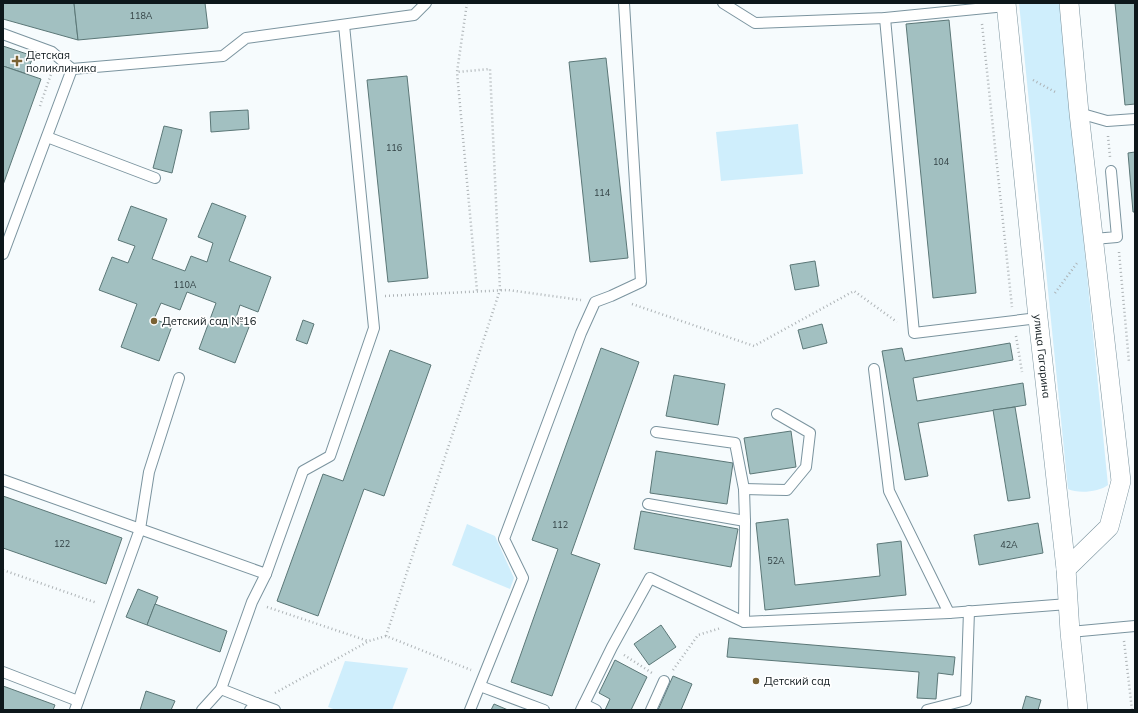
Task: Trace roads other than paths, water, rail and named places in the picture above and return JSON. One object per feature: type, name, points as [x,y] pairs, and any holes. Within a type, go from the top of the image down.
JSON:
[{"type":"street","points":[[1066,569],[1109,527],[1121,481],[1079,113],[1069,3]]},
{"type":"street","name":"улица Гагарина","points":[[1006,4],[1038,318],[1066,569],[1070,632],[1078,710]]},
{"type":"lane","points":[[3,34],[52,52],[72,69],[223,56],[246,38],[414,15],[426,3]]},
{"type":"lane","points":[[470,710],[524,578],[504,539],[581,333],[595,302],[642,282],[624,3]]},
{"type":"lane","points":[[723,3],[755,23],[885,18],[1006,4]]},
{"type":"lane","points":[[885,18],[914,334],[1038,318]]},
{"type":"lane","points":[[202,710],[221,689],[252,602],[266,574],[303,472],[330,456],[374,328],[344,25]]},
{"type":"lane","points":[[3,254],[72,69]]},
{"type":"lane","points":[[1079,113],[1107,121],[1135,119]]},
{"type":"lane","points":[[47,137],[155,178]]},
{"type":"lane","points":[[1094,239],[1117,237],[1111,171]]},
{"type":"lane","points":[[874,369],[889,491],[948,614]]},
{"type":"lane","points":[[3,672],[77,705],[140,528],[149,472],[179,378]]},
{"type":"lane","points":[[744,489],[787,490],[806,467],[810,433],[777,414]]},
{"type":"lane","points":[[656,432],[735,443],[744,489],[744,622]]},
{"type":"lane","points":[[3,480],[266,574]]},
{"type":"lane","points":[[648,504],[745,521]]},
{"type":"lane","points":[[596,710],[582,707],[612,647],[650,578],[744,622],[948,614],[1068,604]]},
{"type":"lane","points":[[927,710],[966,700],[969,612]]},
{"type":"lane","points":[[1070,632],[1135,626]]},
{"type":"lane","points":[[651,710],[664,681]]},
{"type":"lane","points":[[480,686],[544,710]]},
{"type":"lane","points":[[221,689],[253,707],[275,710]]},
{"type":"place","name":"Детская поликлиника","points":[[17,61]]},
{"type":"place","name":"Детский сад №16","points":[[154,321]]},
{"type":"place","name":"Детский сад","points":[[756,681]]}]
